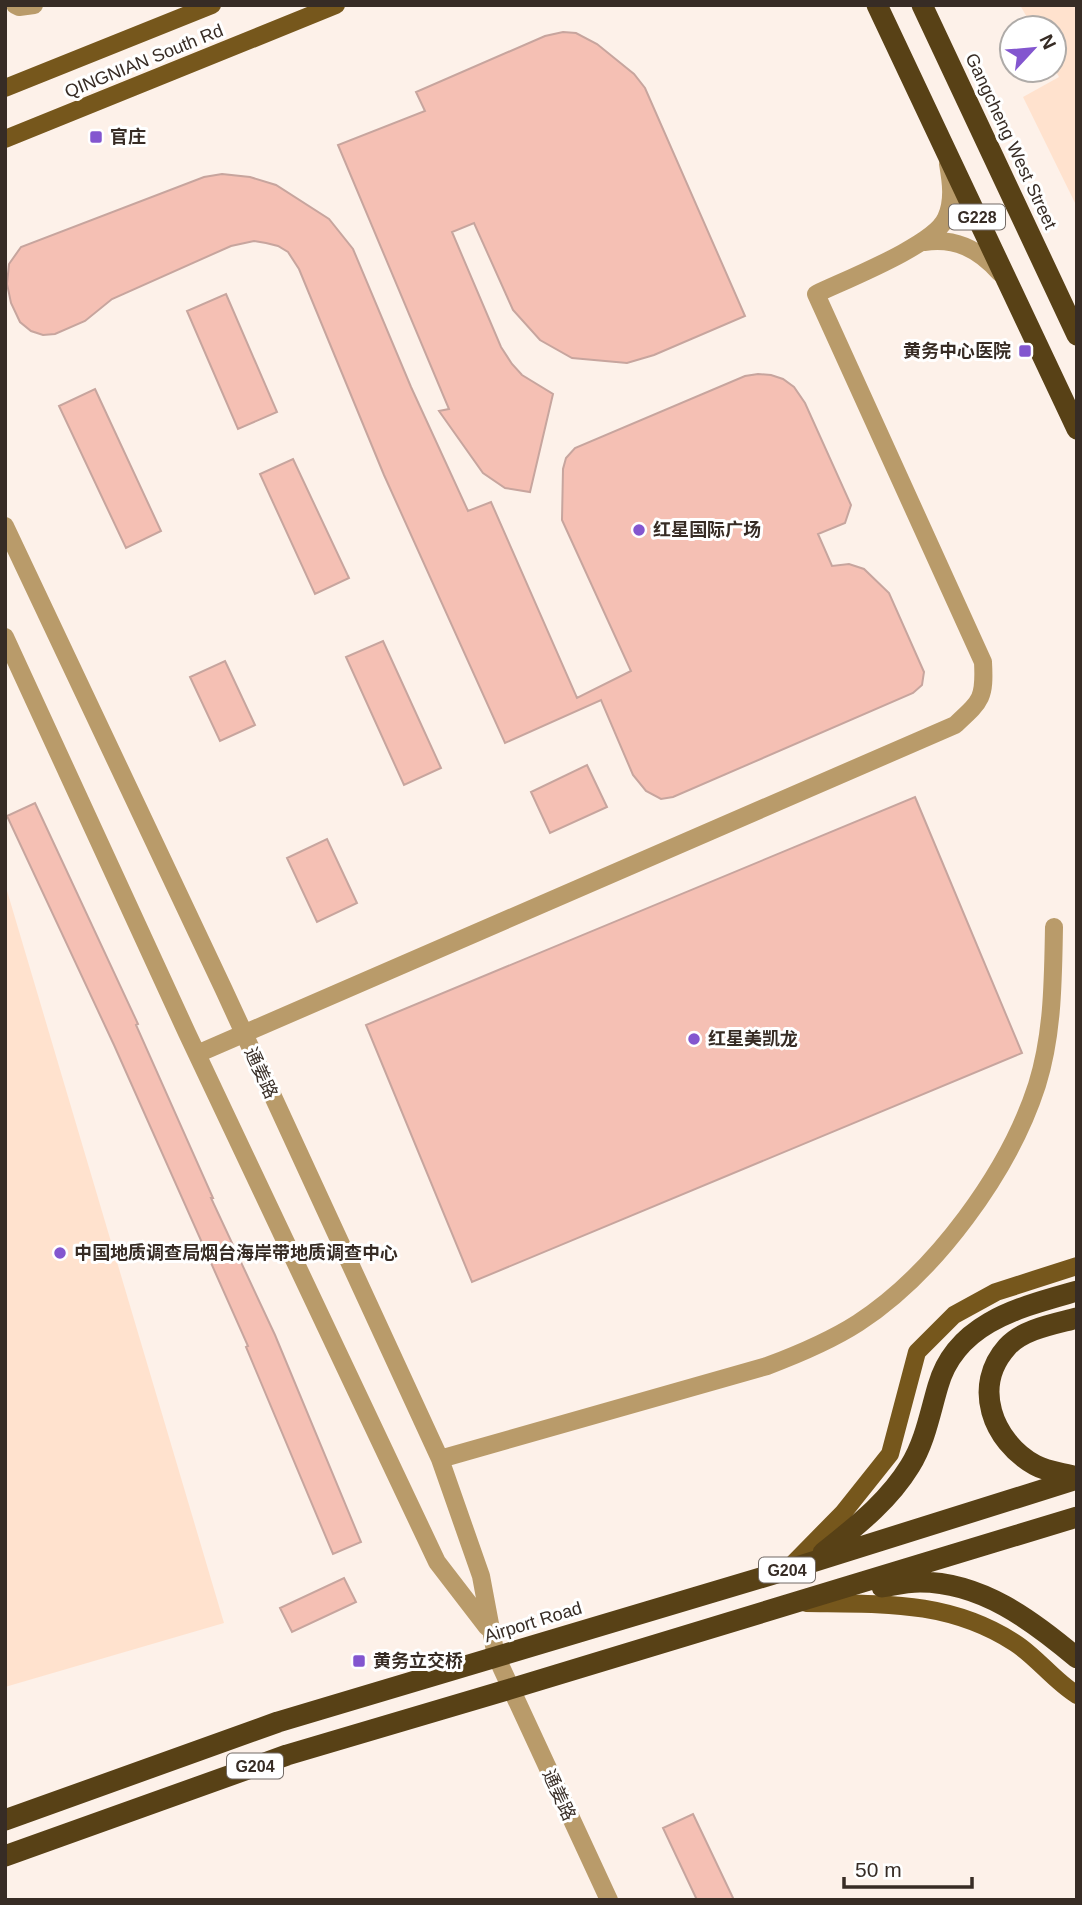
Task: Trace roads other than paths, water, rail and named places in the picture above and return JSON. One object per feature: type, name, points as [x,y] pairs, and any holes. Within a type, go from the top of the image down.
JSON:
[{"type":"highway","name":"G228","points":[[877,5],[1077,429]]},
{"type":"highway","name":"Gangcheng West Street","points":[[922,5],[1071,309],[1077,335]]},
{"type":"highway","points":[[813,1562],[876,1510],[910,1466],[929,1426],[939,1382],[956,1350],[979,1327],[1026,1306],[1077,1291]]},
{"type":"highway","points":[[1077,1318],[1034,1331],[1008,1346],[992,1373],[989,1391],[990,1410],[997,1430],[1015,1450],[1036,1466],[1077,1478]]},
{"type":"highway","name":"Airport Road","points":[[5,1820],[278,1722],[813,1562],[1077,1478]]},
{"type":"highway","name":"G204","points":[[5,1856],[287,1755],[1077,1517]]},
{"type":"highway","points":[[824,1594],[920,1582],[975,1590],[1037,1625],[1077,1658]]},
{"type":"main road","name":"QINGNIAN South Rd","points":[[5,89],[212,5]]},
{"type":"main road","name":"QINGNIAN South Rd","points":[[5,139],[336,5]]},
{"type":"main road","points":[[786,1570],[843,1513],[890,1454],[916,1352],[954,1315],[996,1292],[1077,1266]]},
{"type":"main road","points":[[796,1602],[904,1604],[971,1619],[1016,1643],[1077,1695]]},
{"type":"street","points":[[15,5],[34,5]]},
{"type":"street","points":[[197,1055],[954,725],[976,706],[984,687],[983,663],[816,294],[920,243],[936,232],[946,219],[950,205],[951,182],[946,153]]},
{"type":"street","points":[[920,243],[955,241],[979,253],[1008,284]]},
{"type":"street","name":"通姜路","points":[[5,526],[440,1460],[481,1576],[495,1657],[609,1900]]},
{"type":"street","name":"通姜路","points":[[5,637],[197,1055],[437,1562],[489,1630]]},
{"type":"street","points":[[440,1460],[767,1366],[812,1348],[858,1323],[908,1285],[948,1241],[977,1203],[1013,1141],[1037,1084],[1053,1006],[1054,927]]},
{"type":"place","name":"官庄","points":[[96,137]]},
{"type":"place","name":"黄务中心医院","points":[[1025,351]]},
{"type":"place","name":"红星国际广场","points":[[639,530]]},
{"type":"place","name":"红星美凯龙","points":[[694,1039]]},
{"type":"place","name":"中国地质调查局烟台海岸带地质调查中心","points":[[60,1253]]},
{"type":"place","name":"黄务立交桥","points":[[359,1661]]}]
